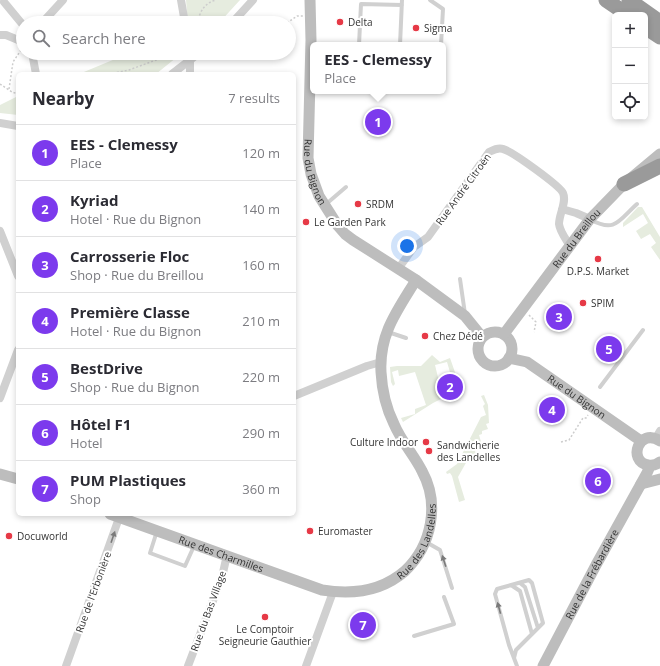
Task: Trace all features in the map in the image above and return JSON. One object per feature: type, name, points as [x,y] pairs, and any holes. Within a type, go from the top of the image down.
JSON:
[{"type":"highway","points":[[606,0],[624,12]]},
{"type":"highway","points":[[629,0],[660,22]]},
{"type":"highway","points":[[648,29],[660,37]]},
{"type":"highway","points":[[624,184],[660,166]]},
{"type":"street","points":[[48,16],[63,0]]},
{"type":"street","points":[[181,0],[184,16]]},
{"type":"street","points":[[238,16],[253,0]]},
{"type":"street","name":"Rue du Bignon","points":[[309,0],[311,15],[311,42]]},
{"type":"street","points":[[4,2],[16,17]]},
{"type":"street","points":[[0,35],[6,35],[16,39]]},
{"type":"street","points":[[33,60],[36,72]]},
{"type":"street","points":[[174,72],[187,60]]},
{"type":"street","points":[[190,60],[190,72]]},
{"type":"street","name":"Rue du Bignon","points":[[310,94],[308,158],[315,188],[338,226],[352,240],[416,280],[465,316],[482,337]]},
{"type":"street","points":[[0,122],[16,126]]},
{"type":"street","name":"Rue André Citroën","points":[[398,269],[414,247],[428,237],[489,152],[502,148],[521,159],[561,190],[564,198],[559,222],[560,228],[570,246]]},
{"type":"street","name":"Rue du Breillou","points":[[504,334],[524,310],[590,219],[624,184],[660,154]]},
{"type":"street","points":[[562,209],[590,219]]},
{"type":"street","points":[[0,231],[16,271]]},
{"type":"street","name":"Rue des Landelles","points":[[333,592],[349,593],[361,591],[389,582],[409,566],[418,555],[425,542],[432,520],[429,488],[422,470],[398,432],[390,415],[383,390],[381,362],[383,342],[386,332],[416,280]]},
{"type":"street","points":[[490,332],[504,334],[511,343],[512,348],[510,358],[501,365],[496,366],[486,364],[482,361],[478,352],[479,342],[482,337],[490,332]]},
{"type":"street","points":[[0,398],[16,355]]},
{"type":"street","name":"Rue du Bignon","points":[[510,358],[527,362],[641,441]]},
{"type":"street","points":[[296,395],[367,366],[381,362]]},
{"type":"street","points":[[655,464],[642,462],[637,454],[638,445],[641,441],[648,437],[659,436]]},
{"type":"street","name":"Rue de la Frébardière","points":[[543,666],[596,565],[641,484],[655,464]]},
{"type":"street","points":[[0,474],[16,478]]},
{"type":"street","points":[[641,484],[660,479]]},
{"type":"street","name":"Rue de l'Erbonière","points":[[66,666],[117,516]]},
{"type":"street","name":"Rue des Charmilles","points":[[120,516],[157,531],[322,590],[333,592]]},
{"type":"street","name":"Rue du Bas Village","points":[[188,666],[222,577],[227,555]]},
{"type":"street","points":[[306,666],[333,592]]},
{"type":"lane","points":[[400,42],[402,0]]},
{"type":"lane","points":[[430,0],[443,9],[441,42]]},
{"type":"lane","points":[[359,42],[361,4],[402,6]]},
{"type":"lane","points":[[325,205],[346,187]]},
{"type":"lane","points":[[590,219],[610,226],[616,224],[637,204]]},
{"type":"lane","points":[[460,279],[465,316]]},
{"type":"lane","points":[[600,388],[643,330]]},
{"type":"lane","points":[[386,332],[406,338]]},
{"type":"lane","points":[[157,531],[150,553],[186,566],[195,544]]},
{"type":"lane","points":[[425,542],[440,550],[452,588]]},
{"type":"lane","points":[[514,658],[516,650],[543,623],[532,584],[529,580],[498,589],[495,594],[509,645],[517,666]]},
{"type":"lane","points":[[520,583],[525,587],[538,628]]},
{"type":"lane","points":[[511,585],[520,591],[532,634]]},
{"type":"lane","points":[[414,636],[454,624],[444,597]]},
{"type":"path","points":[[200,16],[204,7],[210,2],[216,0]]},
{"type":"path","points":[[296,17],[303,16]]},
{"type":"path","points":[[9,89],[13,62],[16,57]]},
{"type":"path","points":[[119,72],[156,60]]},
{"type":"path","points":[[0,84],[16,93]]},
{"type":"path","points":[[524,310],[536,322],[534,332]]},
{"type":"path","points":[[562,442],[569,440],[583,418],[586,418],[594,408]]},
{"type":"shaded area","points":[[186,0],[240,0],[225,16],[187,16]]},
{"type":"shaded area","points":[[113,60],[173,60],[158,72],[84,72]]},
{"type":"shaded area","points":[[16,97],[16,115],[0,113],[0,105]]},
{"type":"shaded area","points":[[638,207],[642,207],[660,237],[660,260],[651,247],[656,243],[650,234],[641,239],[636,231],[648,223],[643,214],[623,227],[623,223]]},
{"type":"shaded area","points":[[432,355],[440,362],[450,358],[457,378],[452,379],[447,362],[435,365],[443,398],[403,422],[401,418],[415,414],[415,409],[426,405],[415,372],[399,376],[398,370],[392,372],[395,384],[393,386],[391,382],[390,367],[421,366]]},
{"type":"shaded area","points":[[484,395],[488,405],[489,423],[486,424],[488,429],[482,431],[482,434],[479,435],[482,445],[474,447],[477,458],[467,461],[458,477],[465,500],[459,502],[452,476],[450,473],[447,474],[446,472],[457,464],[481,417],[486,415],[483,406],[485,404],[481,396]]},
{"type":"place","name":"Delta","points":[[340,22]]},
{"type":"place","name":"Sigma","points":[[416,28]]},
{"type":"place","name":"EES - Clemessy","points":[[378,122]]},
{"type":"place","name":"SRDM","points":[[358,204]]},
{"type":"place","name":"Le Garden Park","points":[[306,222]]},
{"type":"place","name":"D.P.S. Market","points":[[598,259]]},
{"type":"place","name":"SPIM","points":[[583,303]]},
{"type":"place","name":"Carrosserie Floc","points":[[559,317]]},
{"type":"place","name":"Chez Dédé","points":[[425,336]]},
{"type":"place","name":"BestDrive","points":[[609,349]]},
{"type":"place","name":"Kyriad","points":[[450,387]]},
{"type":"place","name":"Première Classe","points":[[552,410]]},
{"type":"place","name":"Culture Indoor","points":[[426,442]]},
{"type":"place","name":"Sandwicherie des Landelles","points":[[429,451]]},
{"type":"place","name":"Hôtel F1","points":[[598,481]]},
{"type":"place","name":"Euromaster","points":[[310,531]]},
{"type":"place","name":"Docuworld","points":[[9,536]]},
{"type":"place","name":"Le Comptoir Seigneurie Gauthier","points":[[265,617]]},
{"type":"place","name":"PUM Plastiques","points":[[363,625]]}]
